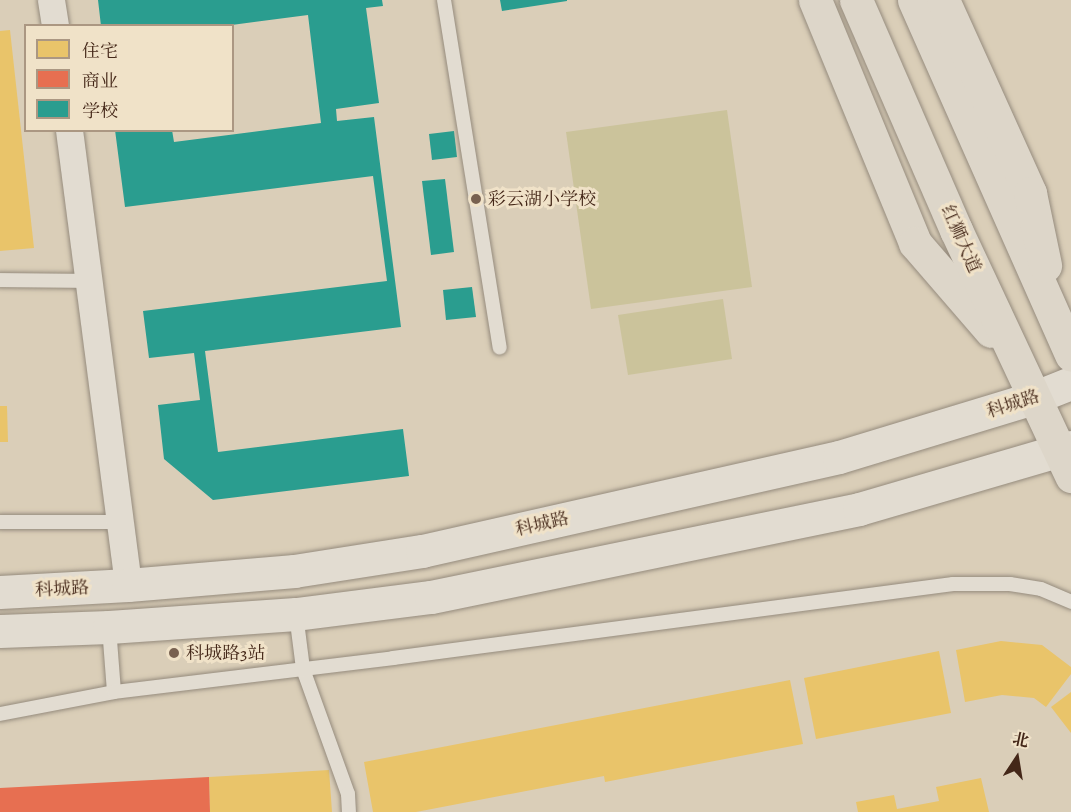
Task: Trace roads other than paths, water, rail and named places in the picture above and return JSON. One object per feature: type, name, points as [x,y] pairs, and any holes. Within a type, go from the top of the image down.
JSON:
[{"type":"main road","points":[[815,0],[915,243],[1015,358]]},
{"type":"main road","name":"红狮大道","points":[[856,0],[1033,398],[1067,458]]},
{"type":"main road","points":[[914,0],[1065,342]]},
{"type":"main road","points":[[943,0],[1030,192],[1065,342]]},
{"type":"main road","name":"科城路","points":[[0,592],[128,585],[294,571],[422,551],[839,457],[1033,398],[1071,383]]},
{"type":"main road","points":[[0,631],[109,627],[296,614],[431,597],[859,509],[1067,458]]},
{"type":"street","points":[[51,0],[55,24]]},
{"type":"street","points":[[69,132],[128,585]]},
{"type":"lane","points":[[444,0],[500,348]]},
{"type":"lane","points":[[0,280],[90,281]]},
{"type":"lane","points":[[0,522],[120,522]]},
{"type":"lane","points":[[0,714],[114,692],[953,585],[1010,584],[1041,589],[1071,602]]},
{"type":"lane","points":[[296,614],[303,669],[348,794],[349,812]]},
{"type":"lane","points":[[109,627],[114,692]]},
{"type":"place","name":"彩云湖小学校","points":[[476,199]]},
{"type":"place","name":"科城路3站","points":[[174,653]]}]
